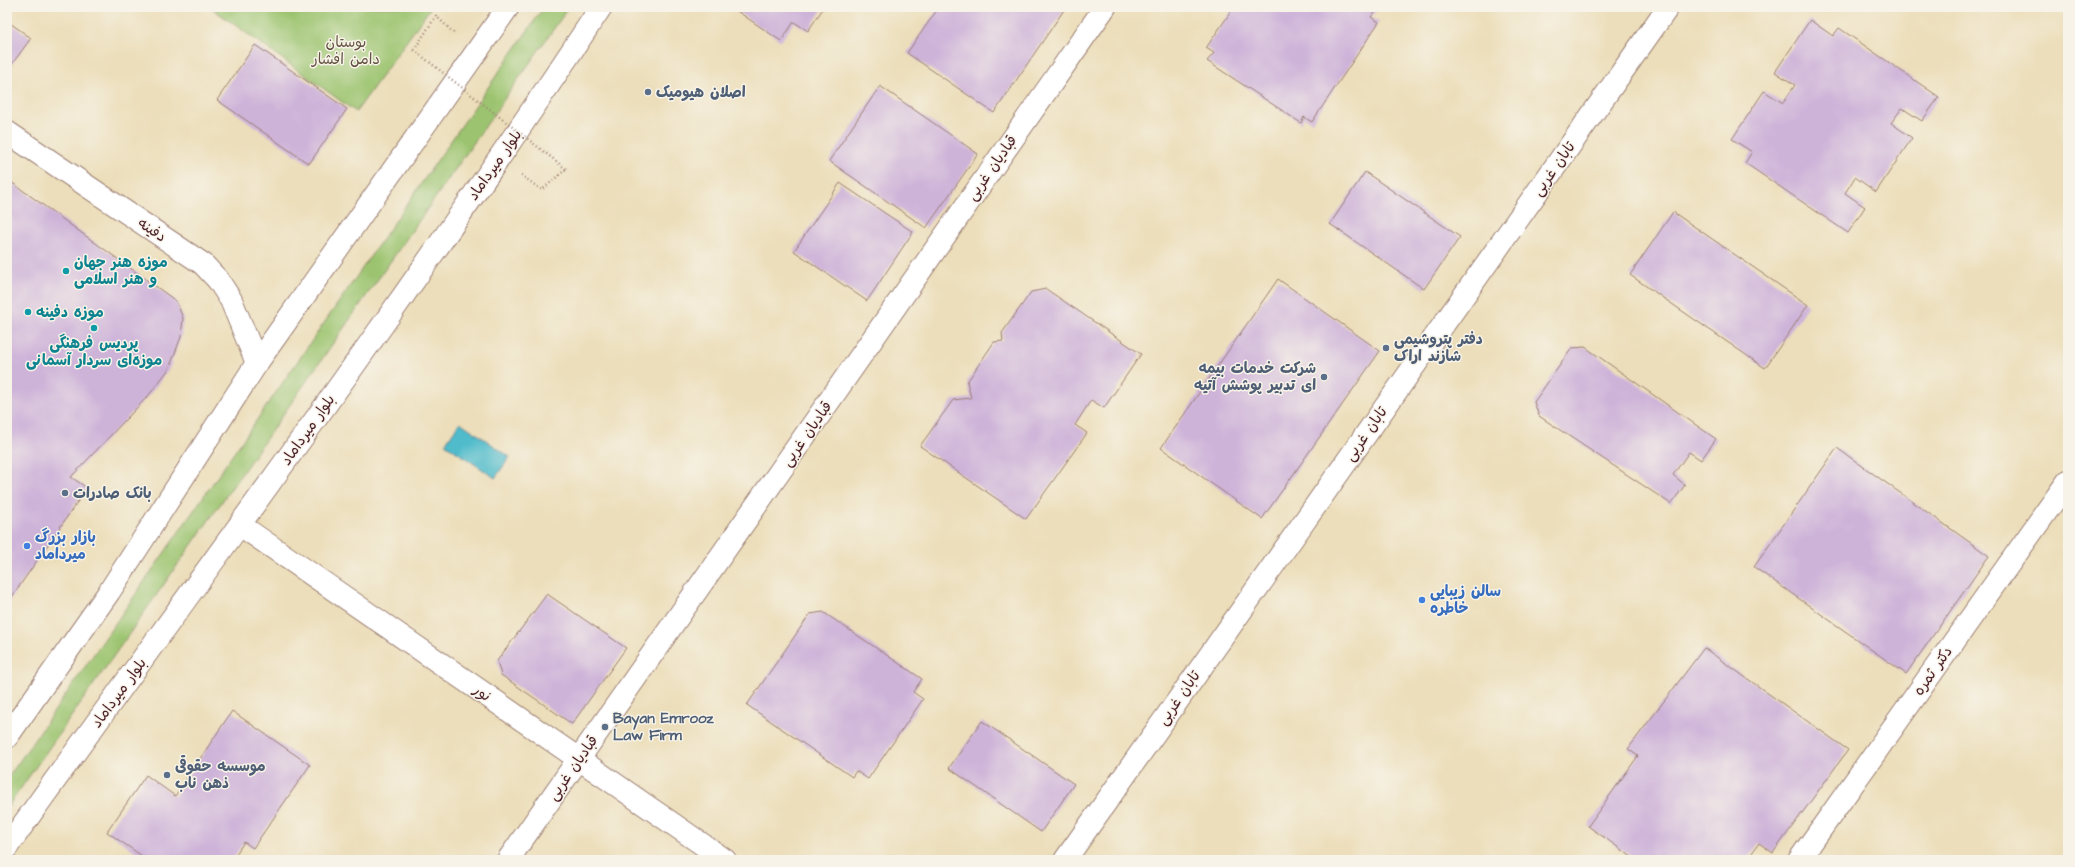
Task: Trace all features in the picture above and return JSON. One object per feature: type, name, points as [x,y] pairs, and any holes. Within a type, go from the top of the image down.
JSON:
[{"type":"street","points":[[7,737],[109,592],[257,363],[508,7]]},
{"type":"street","points":[[476,53],[511,21],[523,7]]},
{"type":"street","points":[[575,46],[594,7]]},
{"type":"street","name":"بلوار میرداماد","points":[[7,847],[240,525],[499,160],[601,7]]},
{"type":"street","name":"قبادیان غربی","points":[[508,860],[1105,7]]},
{"type":"street","name":"تابان غربی","points":[[1065,860],[1668,7]]},
{"type":"street","name":"دفینه","points":[[7,132],[204,264],[218,280],[231,300],[257,363]]},
{"type":"street","name":"دکتر ثمره","points":[[1798,860],[2068,481]]},
{"type":"street","name":"نور","points":[[240,525],[725,860]]},
{"type":"street","points":[[14,860],[37,805]]},
{"type":"path","points":[[436,16],[414,50],[566,168],[542,190]]},
{"type":"green space","name":"بوستان دامن افشار","points":[[210,7],[431,7],[356,112]]},
{"type":"green space","points":[[544,7],[569,7],[7,808],[7,779]]},
{"type":"water","points":[[460,422],[510,457],[495,478],[445,444]]},
{"type":"building","points":[[731,7],[824,7],[808,31],[794,22],[781,41]]},
{"type":"building","points":[[939,7],[1066,7],[994,113],[907,53]]},
{"type":"building","points":[[1234,7],[1373,7],[1377,10],[1371,17],[1379,22],[1312,122],[1304,117],[1301,123],[1207,61],[1214,53],[1206,48]]},
{"type":"building","points":[[1810,20],[1833,36],[1839,28],[1939,97],[1922,121],[1902,108],[1891,123],[1912,138],[1876,192],[1855,177],[1845,193],[1865,207],[1848,233],[1745,163],[1752,152],[1732,139],[1764,91],[1783,103],[1795,85],[1775,72]]},
{"type":"building","points":[[7,21],[31,38],[7,71]]},
{"type":"building","points":[[255,45],[347,109],[309,164],[217,100]]},
{"type":"building","points":[[880,86],[978,154],[926,228],[829,161]]},
{"type":"building","points":[[1365,172],[1460,237],[1424,289],[1330,224]]},
{"type":"building","name":"پردیس فرهنگی موزه‌ای سردار آسمانی","points":[[7,179],[176,301],[183,318],[181,337],[169,369],[149,395],[71,477],[87,488],[7,604]]},
{"type":"building","points":[[840,183],[913,232],[867,301],[794,251]]},
{"type":"building","points":[[1673,212],[1808,305],[1765,368],[1630,275]]},
{"type":"building","points":[[1278,279],[1380,351],[1262,519],[1161,448]]},
{"type":"building","points":[[1046,289],[1141,354],[1104,408],[1091,400],[1075,425],[1087,433],[1026,519],[920,446],[953,400],[971,398],[967,382],[994,342],[1003,341],[1002,333],[1031,292]]},
{"type":"building","points":[[1585,347],[1716,439],[1701,460],[1689,452],[1673,475],[1685,485],[1671,504],[1539,416],[1534,402],[1572,348]]},
{"type":"building","points":[[1837,448],[1989,556],[1906,674],[1754,567]]},
{"type":"building","points":[[547,594],[626,648],[572,724],[501,675],[497,661]]},
{"type":"building","points":[[823,612],[922,679],[913,692],[923,699],[868,779],[856,771],[852,777],[747,705],[810,614]]},
{"type":"building","points":[[1704,648],[1848,750],[1773,853],[1759,843],[1747,860],[1636,860],[1588,826],[1638,756],[1628,749]]},
{"type":"building","points":[[232,711],[310,765],[253,848],[244,842],[232,860],[148,860],[107,832],[146,775],[175,796]]},
{"type":"building","points":[[982,721],[1074,784],[1041,832],[949,768]]},
{"type":"place","name":"اصلان هیومیک","points":[[648,92]]},
{"type":"place","name":"موزه هنر جهان و هنر اسلامی","points":[[66,271]]},
{"type":"place","name":"موزه دفینه","points":[[28,312]]},
{"type":"place","name":"پردیس فرهنگی موزه‌ای سردار آسمانی","points":[[94,328]]},
{"type":"place","name":"دفتر پتروشیمی شازند اراک","points":[[1386,348]]},
{"type":"place","name":"شرکت خدمات بیمه ای تدبیر پوشش آتیه","points":[[1324,377]]},
{"type":"place","name":"بانک صادرات","points":[[65,493]]},
{"type":"place","name":"بازار بزرگ میرداماد","points":[[27,546]]},
{"type":"place","name":"سالن زیبایی خاطره","points":[[1422,600]]},
{"type":"place","name":"Bayan Emrooz Law Firm","points":[[605,727]]},
{"type":"place","name":"موسسه حقوقی ذهن ناب","points":[[167,775]]}]
